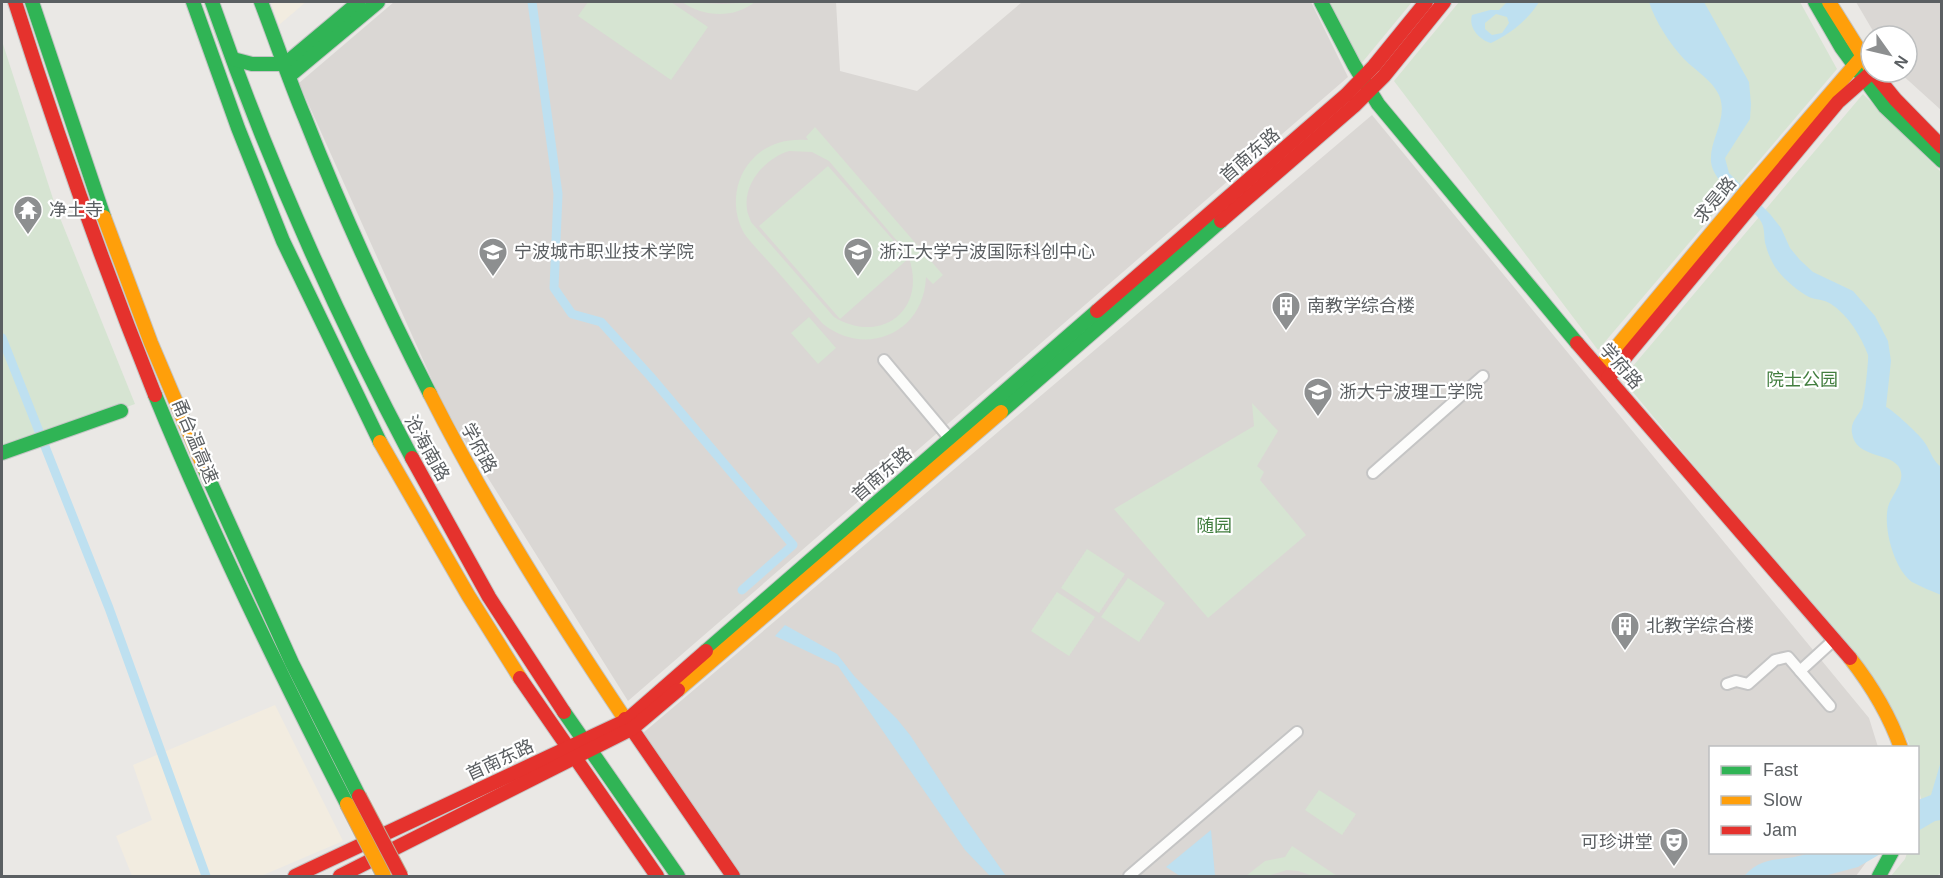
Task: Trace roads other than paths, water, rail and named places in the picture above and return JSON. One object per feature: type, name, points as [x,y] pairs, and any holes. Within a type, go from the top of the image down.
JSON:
[{"type":"main road","name":"甬台温高速","points":[[15,2],[94,240],[192,481],[300,716],[384,876]]},
{"type":"main road","name":"甬台温高速","points":[[32,2],[93,187],[151,343],[215,495],[292,663],[401,876]]},
{"type":"main road","name":"沧海南路","points":[[193,2],[238,128],[283,241],[370,425],[468,595],[520,678],[657,876]]},
{"type":"main road","name":"沧海南路","points":[[212,2],[284,191],[382,403],[497,611],[678,876]]},
{"type":"main road","name":"学府路","points":[[261,2],[304,117],[363,258],[460,453],[567,633],[733,876]]},
{"type":"main road","points":[[287,70],[359,2]]},
{"type":"main road","points":[[233,59],[287,70],[378,2]]},
{"type":"main road","name":"学府路","points":[[1321,2],[1378,104],[1603,373],[1859,668],[1880,702],[1901,746]]},
{"type":"main road","name":"首南东路","points":[[340,876],[630,724],[789,597],[1354,106],[1366,84],[1426,2]]},
{"type":"main road","name":"首南东路","points":[[630,724],[950,439],[1347,95],[1366,84],[1444,2]]},
{"type":"main road","points":[[1815,2],[1841,47],[1858,61]]},
{"type":"main road","points":[[1829,2],[1858,61]]},
{"type":"main road","name":"求是路","points":[[1737,214],[1748,189],[1858,61]]},
{"type":"main road","name":"求是路","points":[[1603,373],[1737,214],[1758,200],[1838,102],[1859,83]]},
{"type":"main road","points":[[1875,84],[1885,107],[1941,161]]},
{"type":"main road","points":[[1881,84],[1941,147]]},
{"type":"main road","points":[[2,453],[121,411]]},
{"type":"main road","name":"首南东路","points":[[294,876],[571,753]]},
{"type":"main road","points":[[1879,876],[1891,855]]},
{"type":"street","points":[[884,360],[950,439]]},
{"type":"street","points":[[1373,473],[1483,376]]},
{"type":"street","points":[[1800,671],[1835,639]]},
{"type":"street","points":[[1727,684],[1736,681],[1748,684],[1774,660],[1788,657],[1830,706]]},
{"type":"street","points":[[1129,876],[1297,732]]},
{"type":"water","points":[[1507,2],[1539,2],[1518,26],[1491,43],[1473,29],[1472,15],[1499,10]],"holes":[[[1496,14],[1507,17],[1509,23],[1502,33],[1492,35],[1485,29],[1485,23]]]},
{"type":"water","points":[[1649,2],[1704,2],[1749,82],[1750,119],[1725,158],[1729,173],[1770,214],[1781,228],[1790,248],[1800,260],[1813,272],[1853,291],[1875,316],[1888,341],[1891,361],[1886,407],[1918,435],[1941,467],[1941,595],[1912,582],[1900,568],[1891,548],[1887,526],[1888,507],[1901,479],[1900,469],[1890,460],[1860,447],[1852,433],[1853,422],[1862,408],[1866,381],[1868,355],[1862,341],[1853,326],[1837,309],[1828,302],[1805,295],[1781,274],[1774,266],[1768,252],[1760,220],[1718,178],[1713,170],[1711,154],[1722,112],[1719,95],[1708,80],[1673,46]]},
{"type":"water","points":[[785,625],[837,654],[855,677],[897,719],[1006,876],[990,876],[965,850],[838,666],[775,636]]},
{"type":"water","points":[[1941,761],[1941,820],[1919,830],[1919,800],[1931,795]]},
{"type":"water","points":[[1211,830],[1215,876],[1180,876],[1166,867]]},
{"type":"water","points":[[1880,854],[1858,867],[1824,876],[1744,876],[1767,861],[1801,855]]},
{"type":"waterway","points":[[532,2],[558,194],[554,288],[572,314],[601,322],[650,376],[793,545],[742,590]]},
{"type":"waterway","points":[[2,338],[109,608],[206,876]]},
{"type":"place","name":"净土寺","points":[[28,236]]},
{"type":"place","name":"宁波城市职业技术学院","points":[[493,278]]},
{"type":"place","name":"浙江大学宁波国际科创中心","points":[[858,278]]},
{"type":"place","name":"南教学综合楼","points":[[1286,332]]},
{"type":"place","name":"浙大宁波理工学院","points":[[1318,418]]},
{"type":"place","name":"北教学综合楼","points":[[1625,652]]},
{"type":"place","name":"可珍讲堂","points":[[1674,868]]},
{"type":"park label","name":"院士公园","points":[[1802,380]]},
{"type":"park label","name":"随园","points":[[1214,526]]}]
